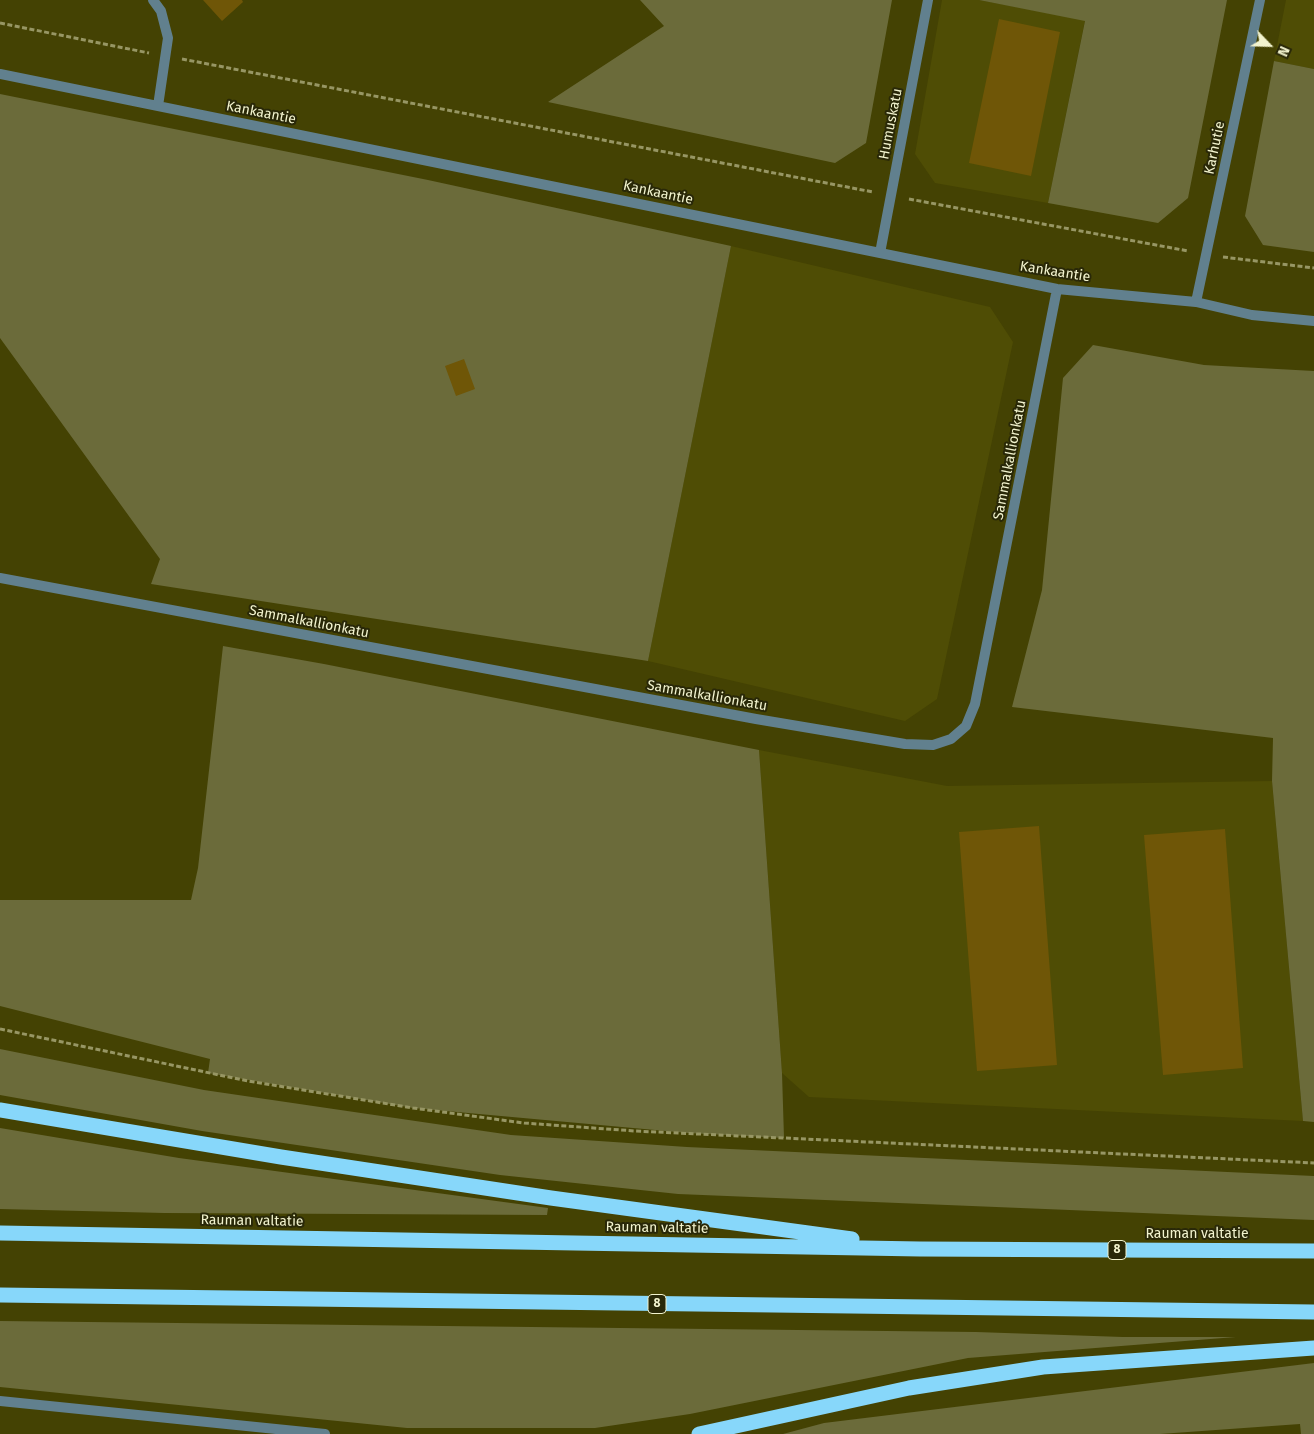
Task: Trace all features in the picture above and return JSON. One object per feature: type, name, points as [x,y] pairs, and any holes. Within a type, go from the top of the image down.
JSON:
[{"type":"highway","points":[[0,1110],[281,1157],[542,1197],[920,1249]]},
{"type":"highway","name":"Rauman valtatie","points":[[0,1234],[920,1249],[1314,1251]]},
{"type":"highway","name":"8","points":[[0,1295],[1314,1312]]},
{"type":"highway","points":[[699,1434],[909,1388],[1043,1367],[1314,1348]]},
{"type":"street","points":[[153,0],[162,11],[168,38],[158,106]]},
{"type":"street","name":"Humuskatu","points":[[880,253],[928,0]]},
{"type":"street","name":"Karhutie","points":[[1196,302],[1260,0]]},
{"type":"street","name":"Kankaantie","points":[[0,74],[1057,289],[1196,302],[1252,315],[1314,321]]},
{"type":"street","name":"Sammalkallionkatu","points":[[0,578],[756,719],[905,744],[933,744],[951,739],[966,726],[975,704],[1057,289]]},
{"type":"street","points":[[0,1401],[325,1434]]},
{"type":"path","points":[[0,23],[891,196],[1207,255],[1314,268]]},
{"type":"path","points":[[0,1030],[248,1081],[413,1108],[524,1123],[635,1131],[1314,1163]]},
{"type":"shaded area","points":[[640,0],[892,0],[866,143],[835,163],[548,102],[664,26]]},
{"type":"shaded area","points":[[942,0],[979,0],[1085,20],[1048,203],[935,183],[915,154]]},
{"type":"shaded area","points":[[979,0],[1227,0],[1188,198],[1158,223],[1048,203],[1085,21]]},
{"type":"shaded area","points":[[1286,0],[1314,0],[1314,69],[1274,61]]},
{"type":"shaded area","points":[[1274,61],[1314,69],[1314,252],[1263,245],[1245,216]]},
{"type":"shaded area","points":[[0,94],[428,180],[731,246],[648,661],[151,584],[160,559],[0,338]]},
{"type":"shaded area","points":[[731,246],[990,307],[1013,342],[937,699],[905,721],[648,661]]},
{"type":"shaded area","points":[[1093,345],[1204,365],[1314,371],[1314,1122],[1303,1121],[1272,781],[1273,738],[1012,707],[1042,590],[1063,378]]},
{"type":"shaded area","points":[[223,646],[324,664],[759,750],[782,1073],[784,1138],[688,1133],[413,1108],[208,1073],[210,1059],[0,1006],[0,900],[191,900],[198,868]]},
{"type":"shaded area","points":[[759,750],[947,786],[1272,781],[1303,1121],[809,1097],[782,1073]]},
{"type":"shaded area","points":[[0,1049],[204,1090],[511,1135],[687,1147],[1314,1176],[1314,1220],[678,1194],[500,1175],[202,1131],[0,1095]]},
{"type":"shaded area","points":[[0,1128],[179,1158],[548,1208],[547,1215],[164,1213],[0,1209]]},
{"type":"shaded area","points":[[0,1321],[976,1332],[1123,1337],[1236,1337],[968,1358],[690,1414],[595,1428],[407,1428],[0,1387]]},
{"type":"shaded area","points":[[1314,1363],[1314,1434],[1301,1434],[1300,1424],[1160,1434],[783,1434],[824,1423]]},
{"type":"building","points":[[203,0],[242,0],[243,2],[222,21]]},
{"type":"building","points":[[999,19],[1060,32],[1031,176],[969,163]]},
{"type":"building","points":[[464,359],[475,389],[456,396],[445,366]]},
{"type":"building","points":[[1039,826],[1057,1065],[977,1071],[959,832]]},
{"type":"building","points":[[1225,829],[1243,1068],[1163,1075],[1144,835]]}]
